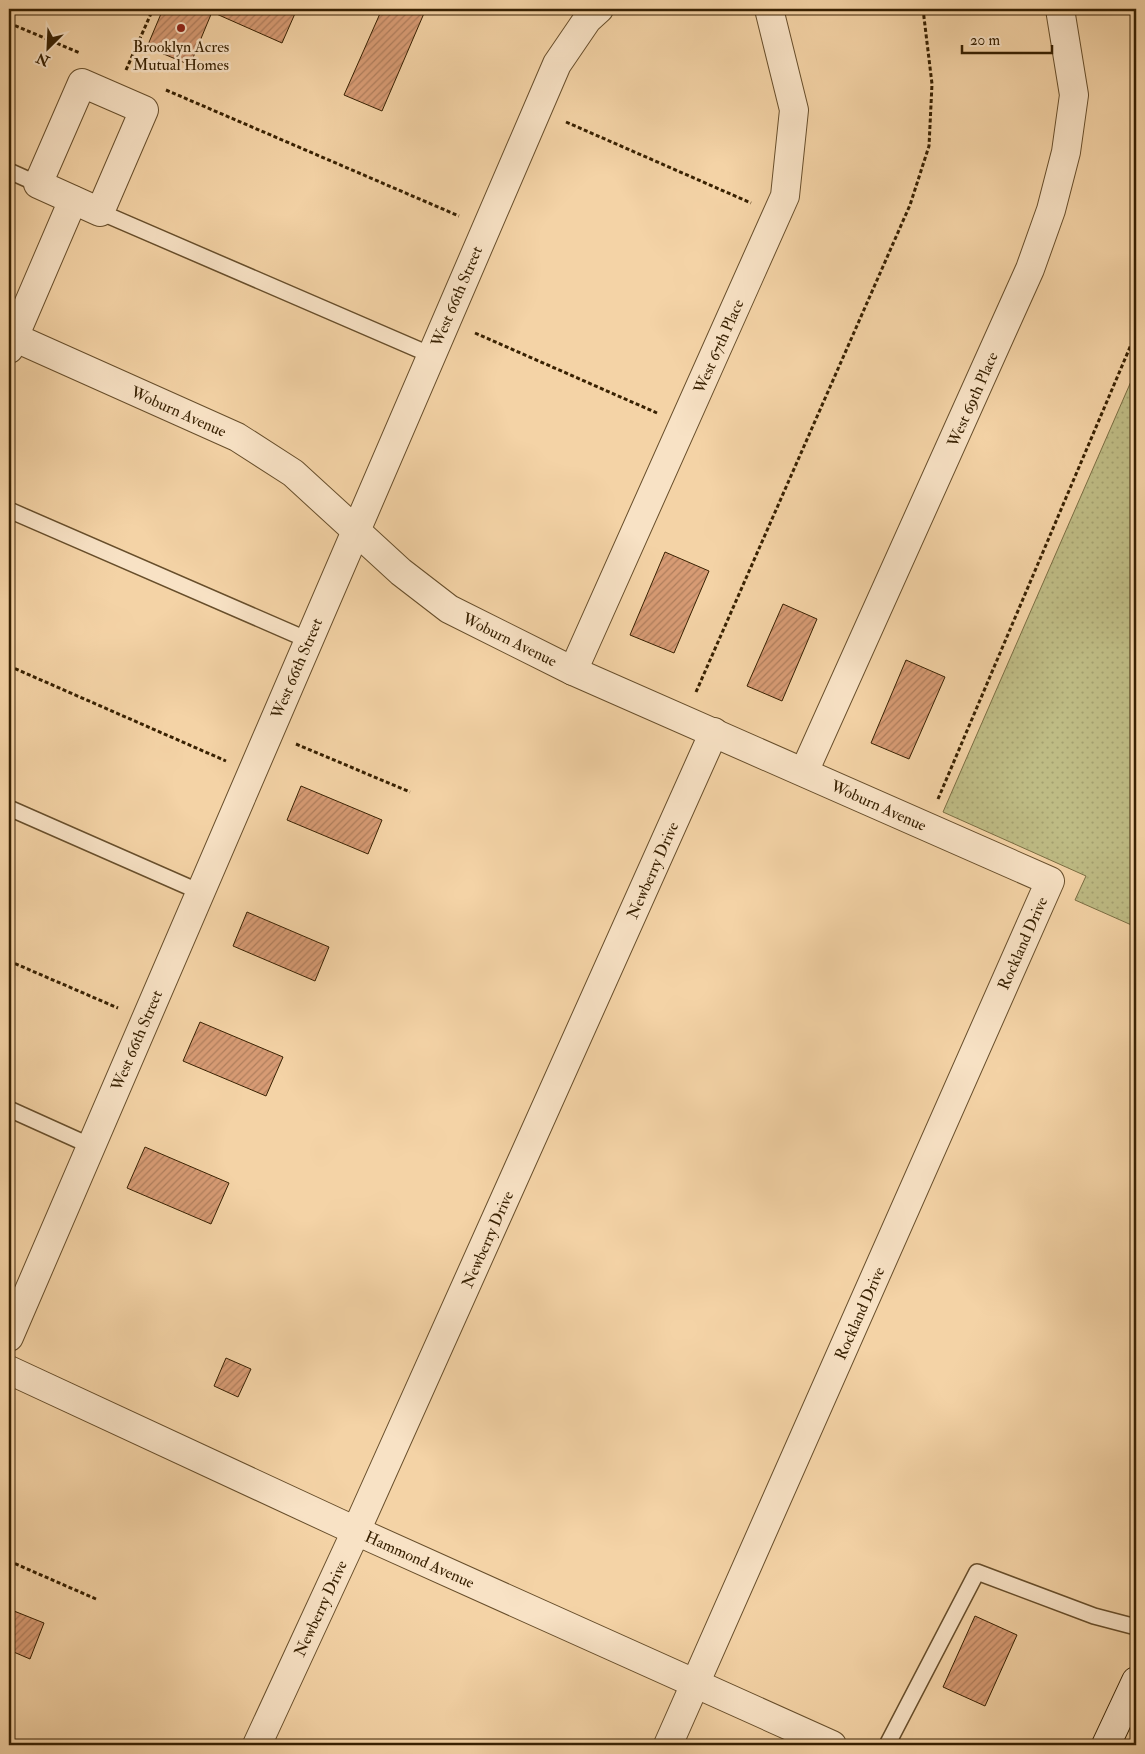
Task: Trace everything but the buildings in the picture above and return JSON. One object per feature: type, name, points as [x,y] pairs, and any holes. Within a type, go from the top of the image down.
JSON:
[{"type":"street","name":"West 66th Street","points":[[9,1337],[557,64],[587,20],[599,9]]},
{"type":"street","name":"West 67th Place","points":[[573,671],[785,196],[794,110],[770,9]]},
{"type":"street","name":"West 69th Place","points":[[804,772],[1030,269],[1051,210],[1066,152],[1074,95],[1060,9]]},
{"type":"street","points":[[82,83],[144,110],[100,212],[38,184],[82,83]]},
{"type":"street","points":[[10,340],[73,200]]},
{"type":"street","name":"Woburn Avenue","points":[[10,340],[236,437],[293,473],[401,572],[449,609],[573,671],[1050,881]]},
{"type":"street","name":"Newberry Drive","points":[[257,1745],[356,1531],[714,732]]},
{"type":"street","name":"Rockland Drive","points":[[668,1745],[1050,881]]},
{"type":"street","name":"Hammond Avenue","points":[[9,1370],[356,1531],[697,1682],[832,1745]]},
{"type":"street","points":[[1106,1745],[1130,1711],[1136,1682]]},
{"type":"lane","points":[[9,172],[38,184]]},
{"type":"lane","points":[[100,212],[431,355]]},
{"type":"lane","points":[[9,510],[308,640]]},
{"type":"lane","points":[[9,808],[200,892]]},
{"type":"lane","points":[[9,1109],[91,1146]]},
{"type":"lane","points":[[887,1745],[977,1572],[1094,1616],[1136,1627]]},
{"type":"path","points":[[117,69],[125,73],[152,9]]},
{"type":"path","points":[[695,693],[910,205],[929,146],[932,84],[924,9]]},
{"type":"path","points":[[9,23],[83,54]]},
{"type":"path","points":[[160,88],[462,217]]},
{"type":"path","points":[[566,122],[776,214]]},
{"type":"path","points":[[475,333],[682,425]]},
{"type":"path","points":[[938,799],[1136,333]]},
{"type":"path","points":[[9,666],[226,761]]},
{"type":"path","points":[[296,744],[410,792]]},
{"type":"path","points":[[9,961],[119,1008]]},
{"type":"path","points":[[9,1561],[96,1599]]},
{"type":"shaded area","points":[[1136,370],[1136,927],[1075,900],[1086,876],[943,812]]},
{"type":"place","name":"Brooklyn Acres Mutual Homes","points":[[181,28]]}]
